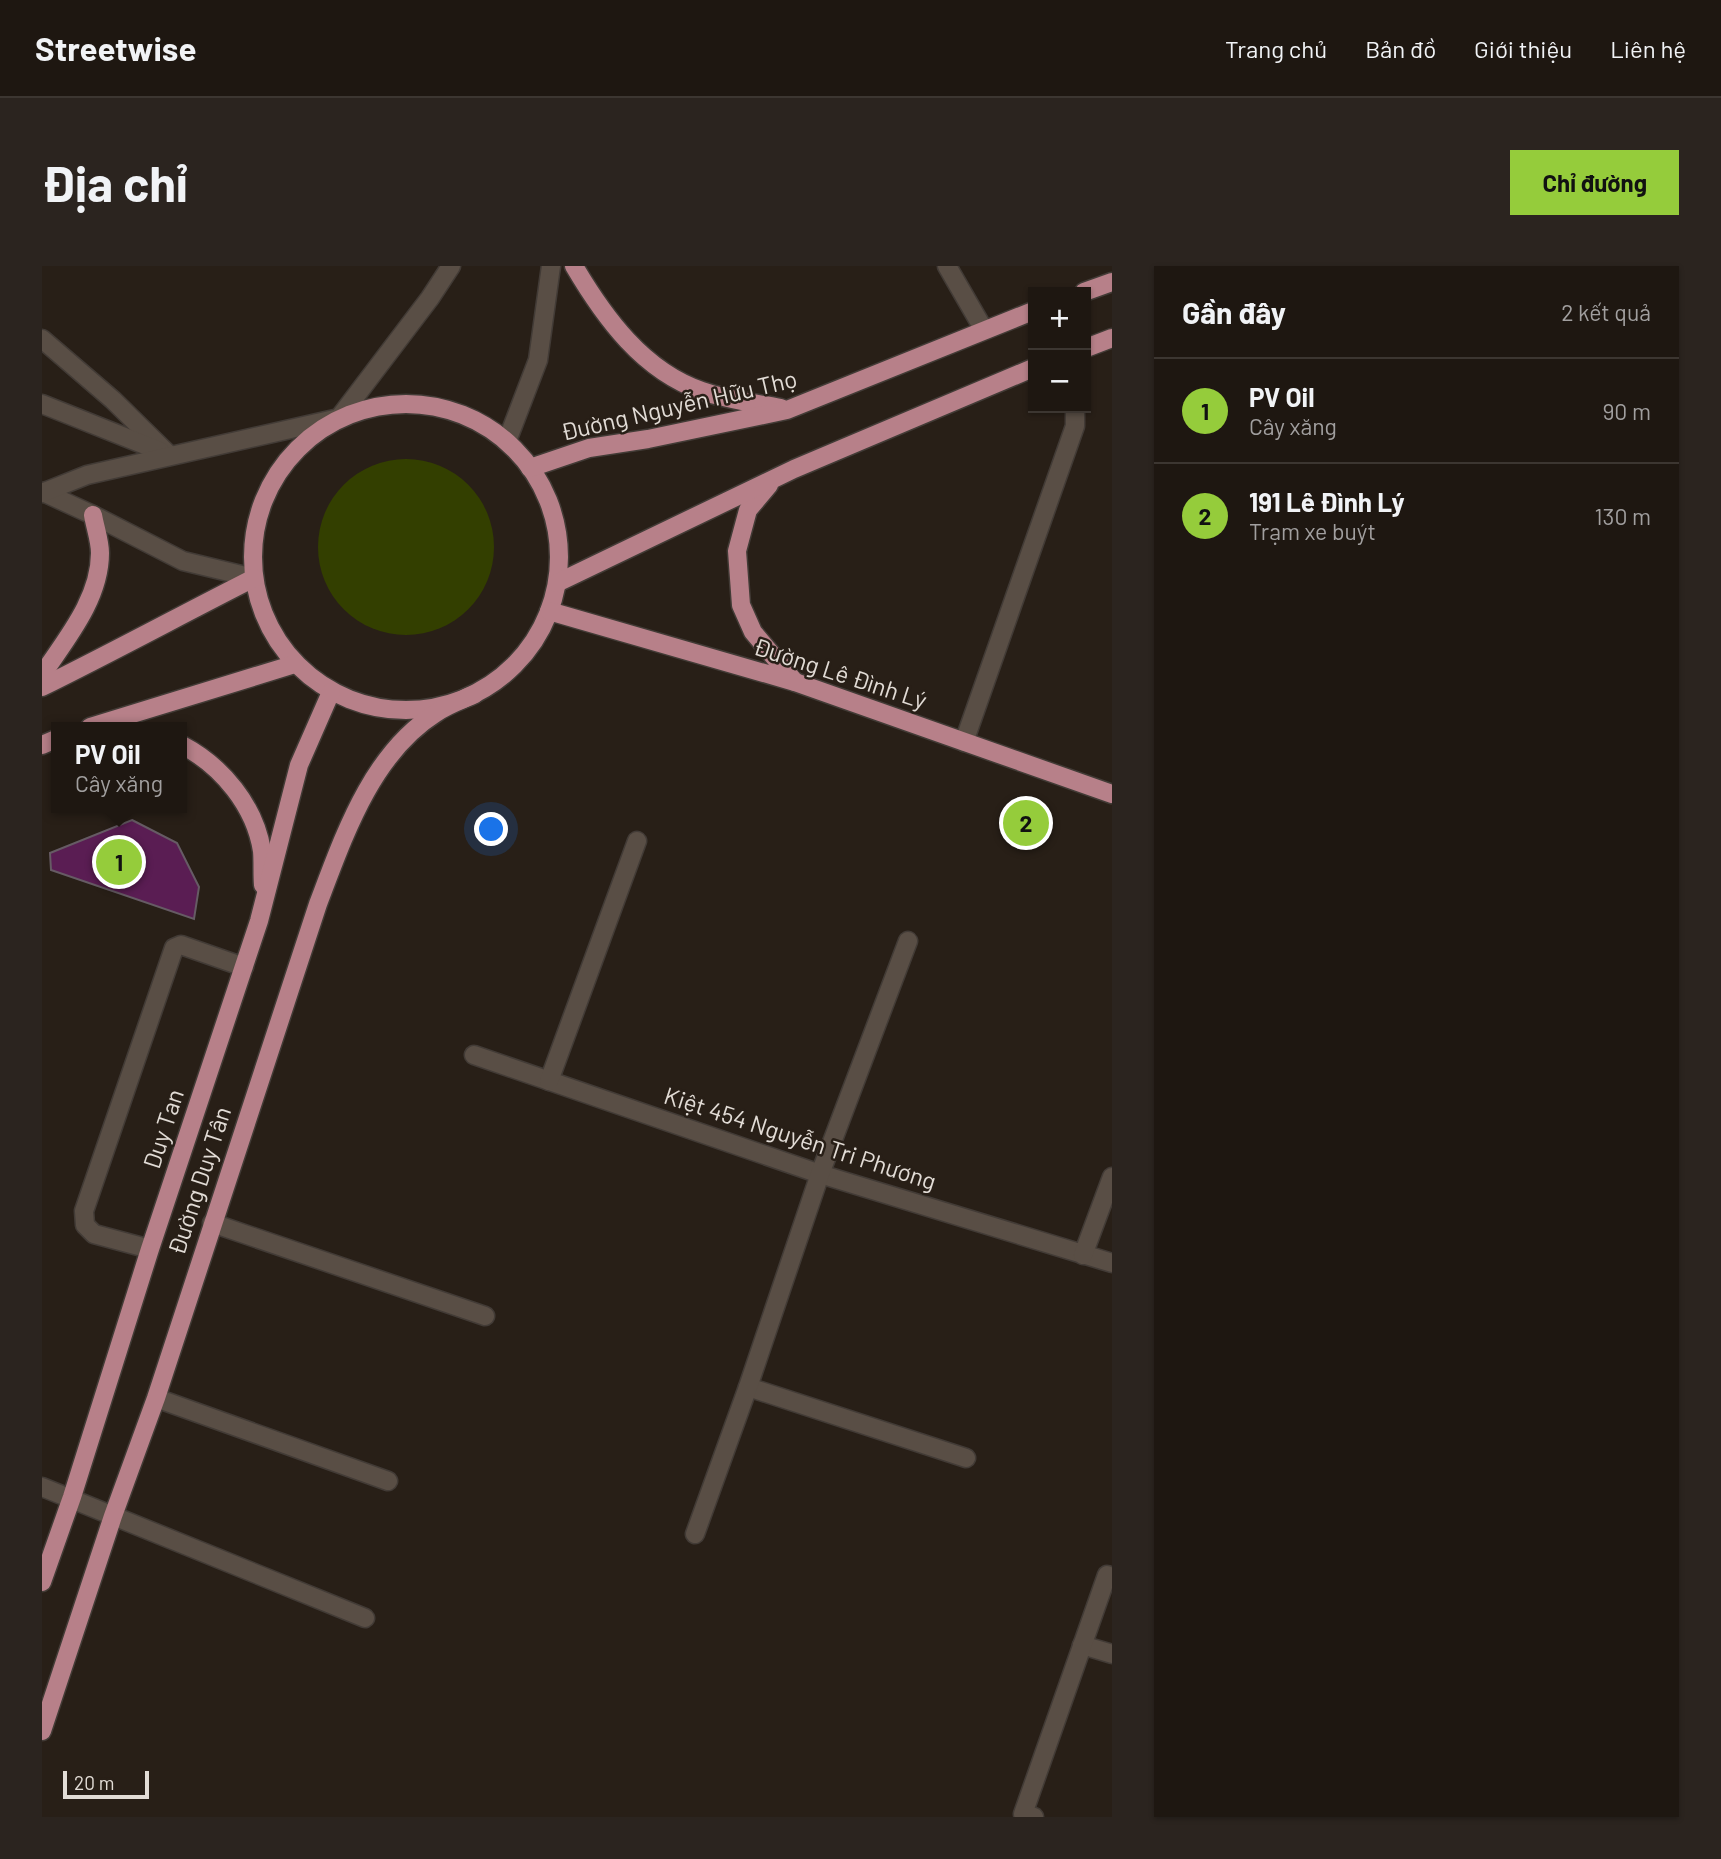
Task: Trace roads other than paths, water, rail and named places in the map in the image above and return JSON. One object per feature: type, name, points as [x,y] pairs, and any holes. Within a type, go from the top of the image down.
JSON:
[{"type":"main road","points":[[574,266],[621,335],[665,374],[702,391],[787,410]]},
{"type":"main road","points":[[1091,290],[1112,282]]},
{"type":"main road","name":"Đường Nguyễn Hữu Thọ","points":[[530,468],[589,448],[648,439],[787,410],[1028,313]]},
{"type":"main road","points":[[1091,346],[1112,338]]},
{"type":"main road","points":[[557,583],[775,479],[1028,370]]},
{"type":"main road","points":[[408,403],[444,408],[477,421],[507,441],[530,468],[549,504],[558,543],[557,583],[549,611],[531,645],[506,673],[475,694],[440,707],[403,711],[366,705],[331,692],[295,664],[273,634],[254,578],[253,541],[261,505],[277,471],[304,441],[339,418],[373,406],[408,403]]},
{"type":"main road","points":[[775,479],[748,510],[737,551],[741,605],[753,632],[795,682]]},
{"type":"main road","points":[[42,675],[75,625],[94,589],[100,552],[93,515]]},
{"type":"main road","points":[[42,687],[254,578]]},
{"type":"main road","name":"Đường Lê Đình Lý","points":[[549,611],[795,682],[1112,794]]},
{"type":"main road","points":[[106,722],[295,664]]},
{"type":"main road","name":"Duy Tan","points":[[42,1582],[259,921],[299,765],[331,692]]},
{"type":"main road","name":"Đường Duy Tân","points":[[42,1731],[336,857],[380,769],[398,744],[435,713],[475,694]]},
{"type":"main road","points":[[187,748],[213,765],[231,783],[256,828],[262,853],[263,903],[259,921]]},
{"type":"street","points":[[43,492],[87,475],[339,418],[451,266]]},
{"type":"street","points":[[507,441],[538,360],[551,266]]},
{"type":"street","points":[[947,266],[984,330]]},
{"type":"street","points":[[42,339],[113,400],[169,455]]},
{"type":"street","points":[[42,404],[169,455]]},
{"type":"street","points":[[964,742],[1075,426],[1075,413]]},
{"type":"street","points":[[43,492],[183,561],[254,578]]},
{"type":"street","points":[[549,1081],[637,841]]},
{"type":"street","points":[[695,1534],[820,1174],[908,941]]},
{"type":"street","points":[[150,1249],[94,1234],[85,1224],[85,1210],[174,948],[181,945],[244,967]]},
{"type":"street","name":"Kiệt 454 Nguyễn Tri Phương","points":[[474,1055],[820,1174],[1112,1264]]},
{"type":"street","points":[[1083,1255],[1112,1177]]},
{"type":"street","points":[[212,1223],[485,1316]]},
{"type":"street","points":[[748,1387],[966,1458]]},
{"type":"street","points":[[156,1398],[388,1480]]},
{"type":"street","points":[[42,1487],[365,1618]]},
{"type":"street","points":[[1034,1817],[1023,1814],[1107,1574]]},
{"type":"street","points":[[1082,1645],[1112,1654]]},
{"type":"place","name":"191 Lê Đình Lý","points":[[1026,823]]},
{"type":"place","name":"PV Oil","points":[[119,862]]}]
